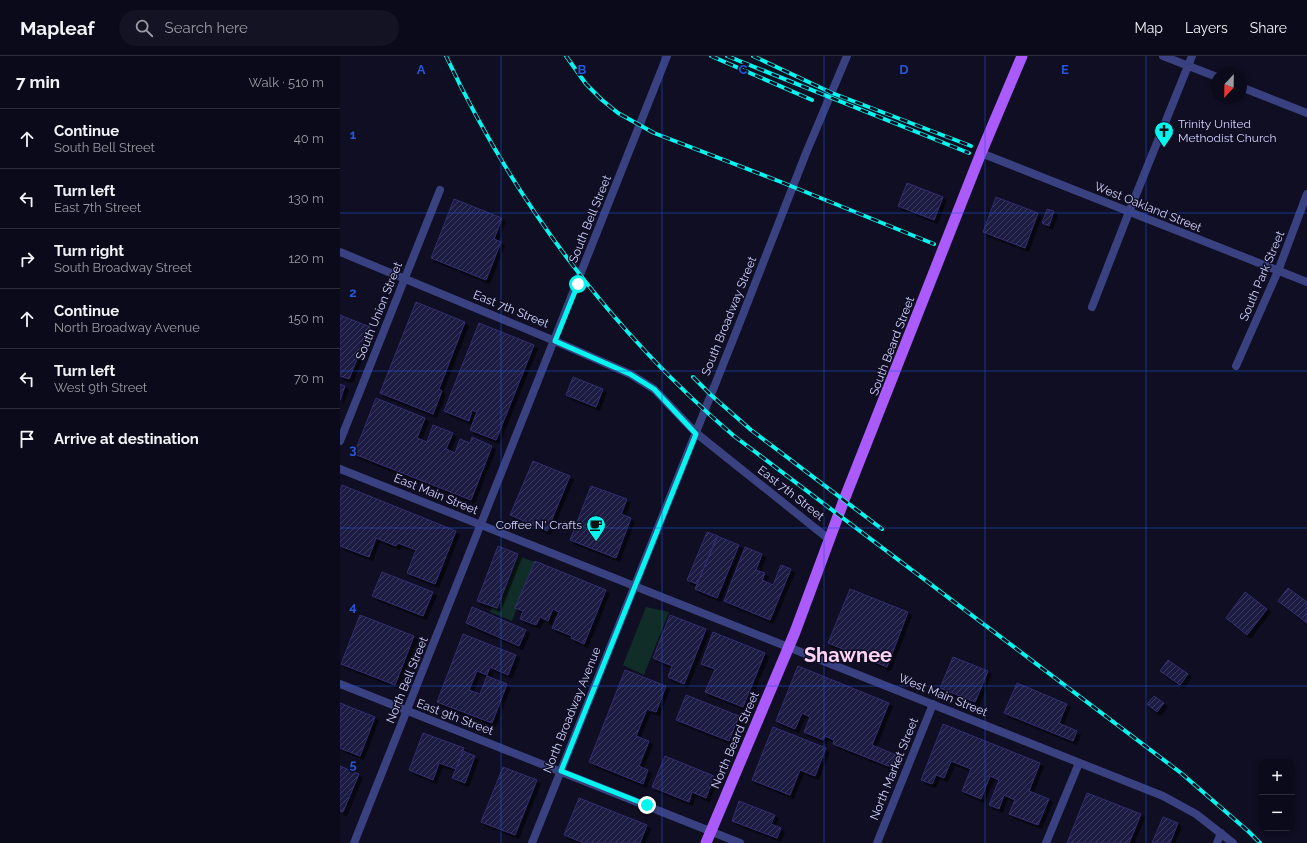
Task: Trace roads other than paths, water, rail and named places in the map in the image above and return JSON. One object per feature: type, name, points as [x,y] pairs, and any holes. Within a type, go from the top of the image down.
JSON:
[{"type":"main road","name":"South Beard Street","points":[[788,647],[981,153],[1022,56]]},
{"type":"main road","name":"North Beard Street","points":[[706,843],[788,647]]},
{"type":"street","name":"South Bell Street","points":[[481,525],[667,56]]},
{"type":"street","name":"South Broadway Street","points":[[635,586],[806,153],[847,56]]},
{"type":"street","points":[[1164,56],[1211,75]]},
{"type":"street","points":[[1092,308],[1192,56]]},
{"type":"street","points":[[1247,89],[1307,113]]},
{"type":"street","name":"West Oakland Street","points":[[981,153],[1307,282]]},
{"type":"street","name":"South Union Street","points":[[340,441],[440,190]]},
{"type":"street","name":"South Park Street","points":[[1236,366],[1278,271],[1307,194]]},
{"type":"street","name":"East 7th Street","points":[[340,252],[555,341],[630,374],[654,389],[696,434],[830,540]]},
{"type":"street","name":"East Main Street","points":[[340,469],[635,586]]},
{"type":"street","name":"North Bell Street","points":[[354,843],[481,525]]},
{"type":"street","name":"West Main Street","points":[[635,586],[1163,796],[1196,814],[1233,843]]},
{"type":"street","name":"North Broadway Avenue","points":[[532,843],[635,586]]},
{"type":"street","name":"East 9th Street","points":[[340,684],[740,843]]},
{"type":"street","name":"North Market Street","points":[[877,843],[933,704]]},
{"type":"street","points":[[1046,843],[1079,763]]},
{"type":"street","points":[[1217,843],[1221,833]]},
{"type":"railway","points":[[446,56],[473,110],[535,213],[607,308],[647,353],[689,396],[734,436],[1181,773],[1260,843]]},
{"type":"railway","points":[[566,56],[586,84],[602,100],[618,113],[654,133],[781,182],[934,244]]},
{"type":"railway","points":[[711,56],[812,100]]},
{"type":"railway","points":[[727,56],[969,153]]},
{"type":"railway","points":[[753,56],[832,93],[971,146]]},
{"type":"railway","points":[[693,377],[751,430],[882,529]]},
{"type":"place","name":"Trinity United Methodist Church","points":[[1164,148]]},
{"type":"place","name":"Coffee N' Crafts","points":[[596,542]]},
{"type":"district","name":"Shawnee","points":[[848,655]]}]
